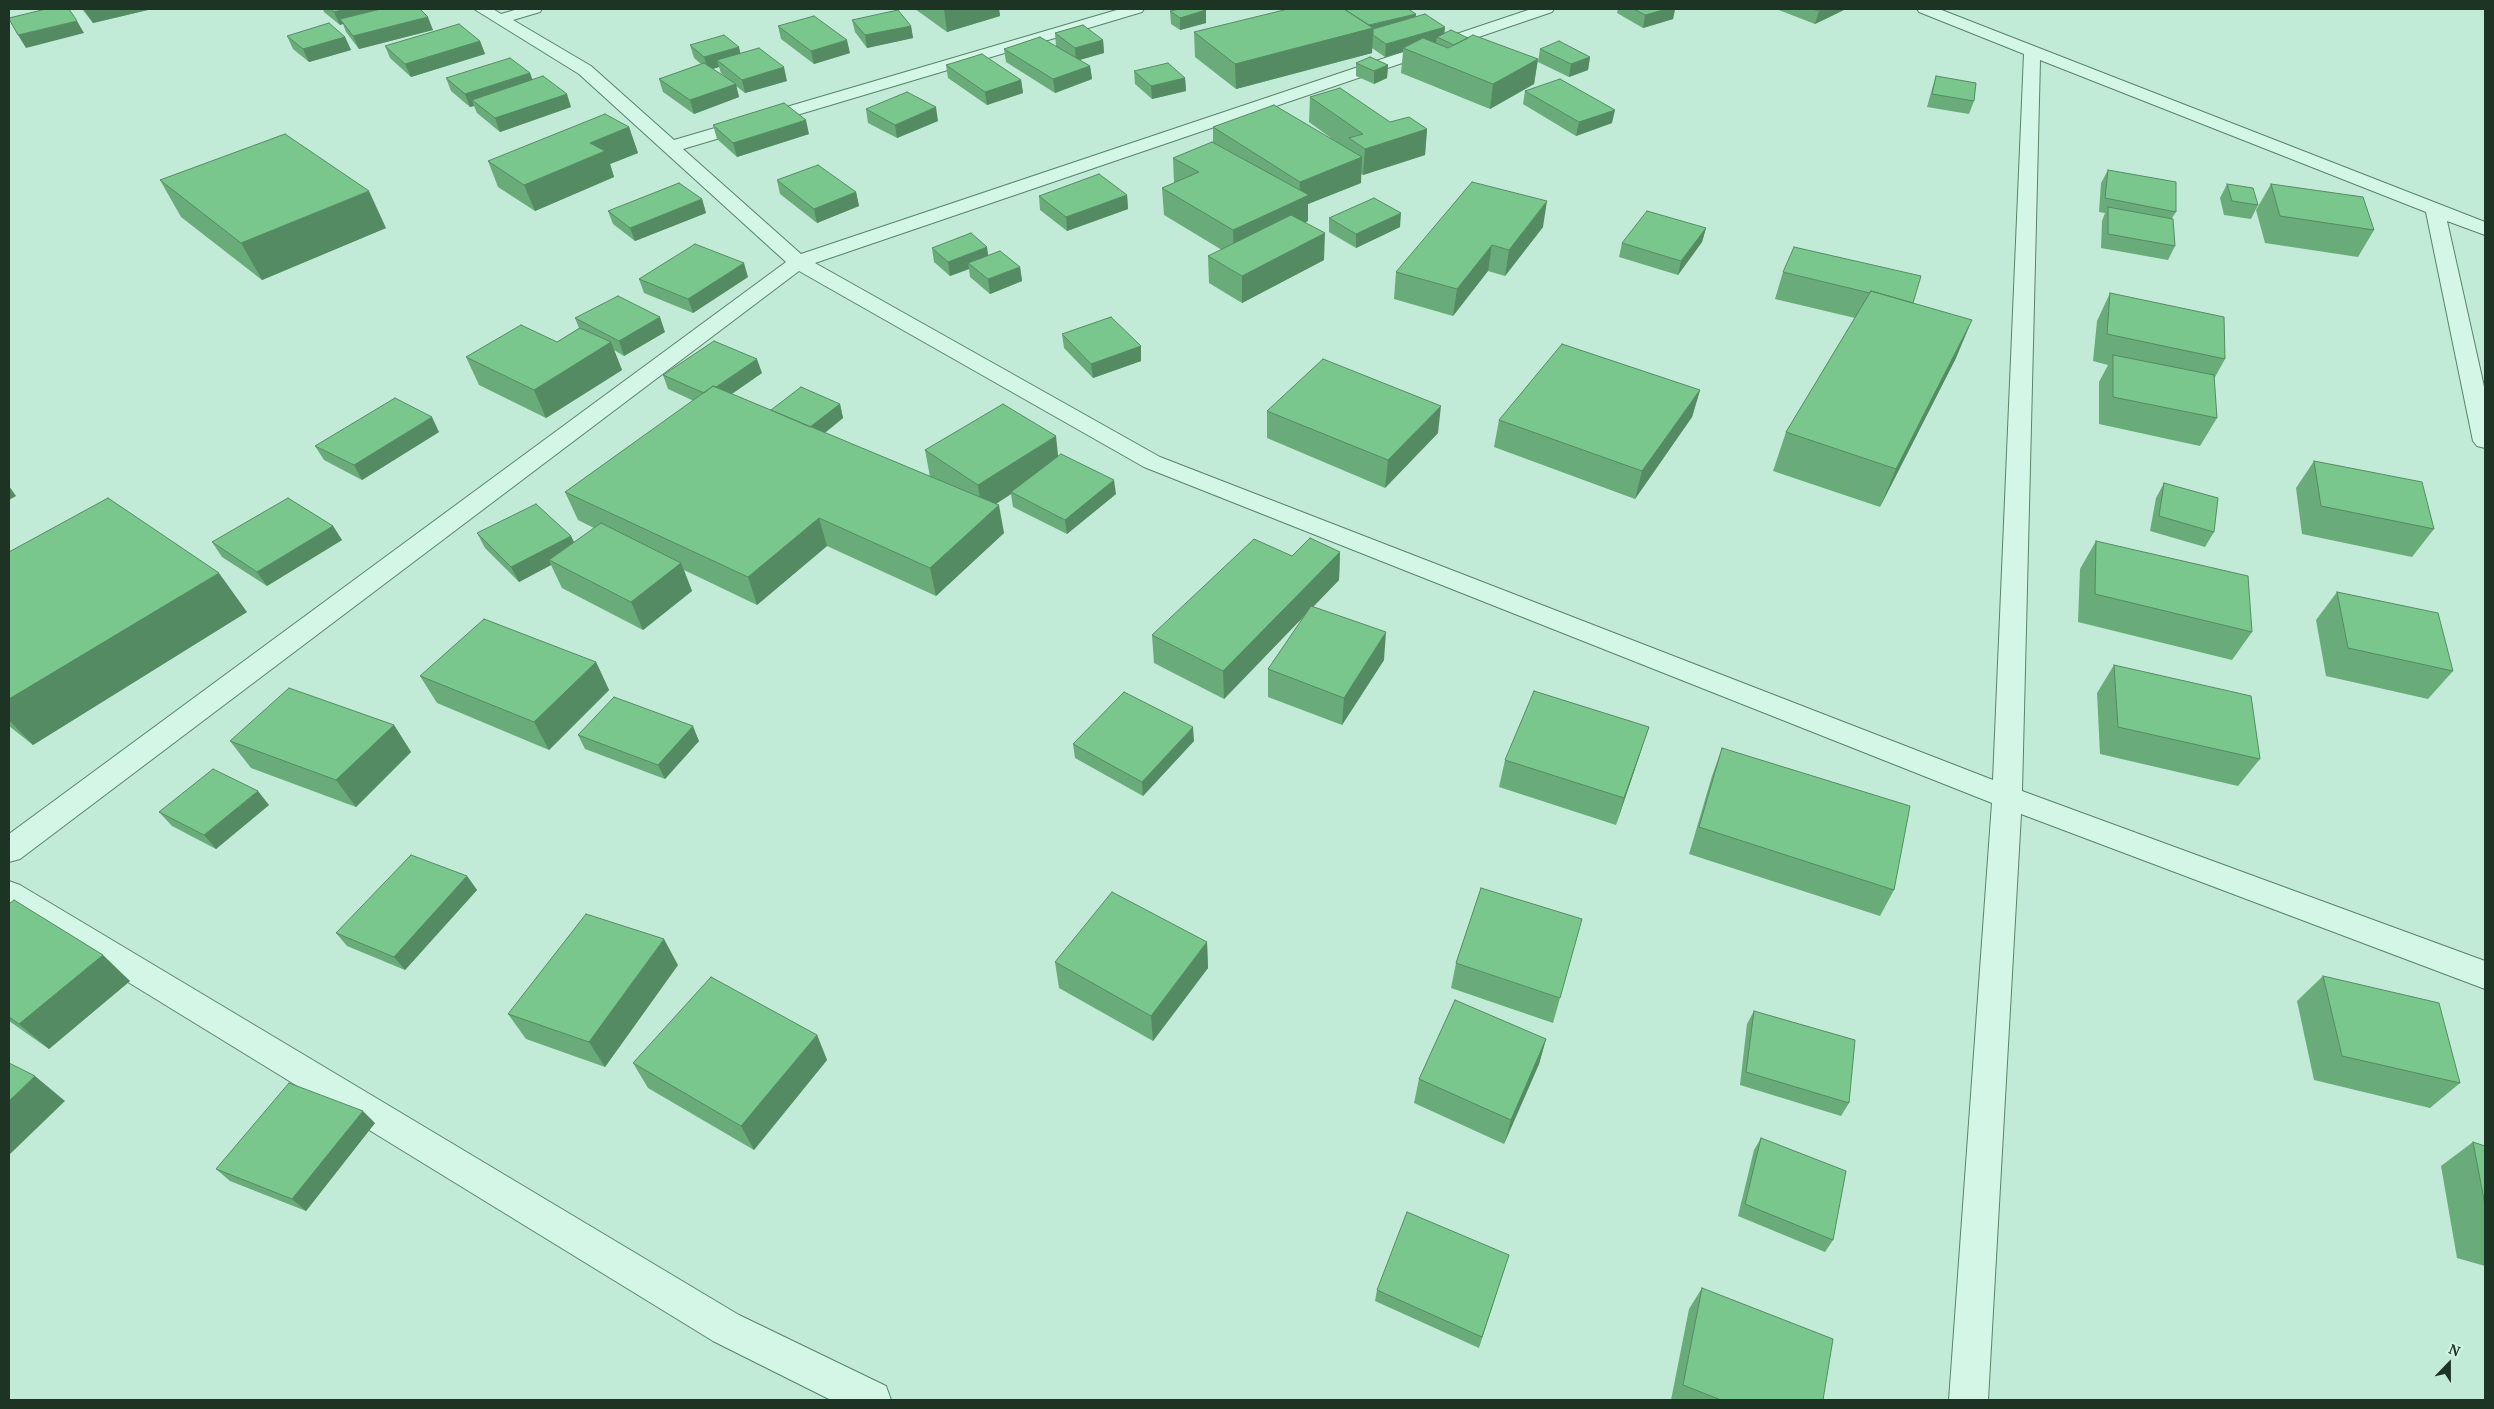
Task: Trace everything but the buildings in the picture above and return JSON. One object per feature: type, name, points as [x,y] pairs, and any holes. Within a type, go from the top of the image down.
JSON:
[{"type":"street","points":[[491,14],[534,9]]},
{"type":"street","points":[[670,147],[1136,9]]},
{"type":"street","points":[[9,850],[798,262],[1546,9]]},
{"type":"street","points":[[1925,9],[2485,230]]},
{"type":"street","points":[[491,14],[585,70],[798,262],[1152,462],[2007,797],[2485,975]]},
{"type":"street","points":[[1968,1400],[2007,797],[2032,51]]},
{"type":"street","points":[[2435,211],[2485,441]]},
{"type":"street","points":[[9,894],[726,1328],[872,1400]]}]
